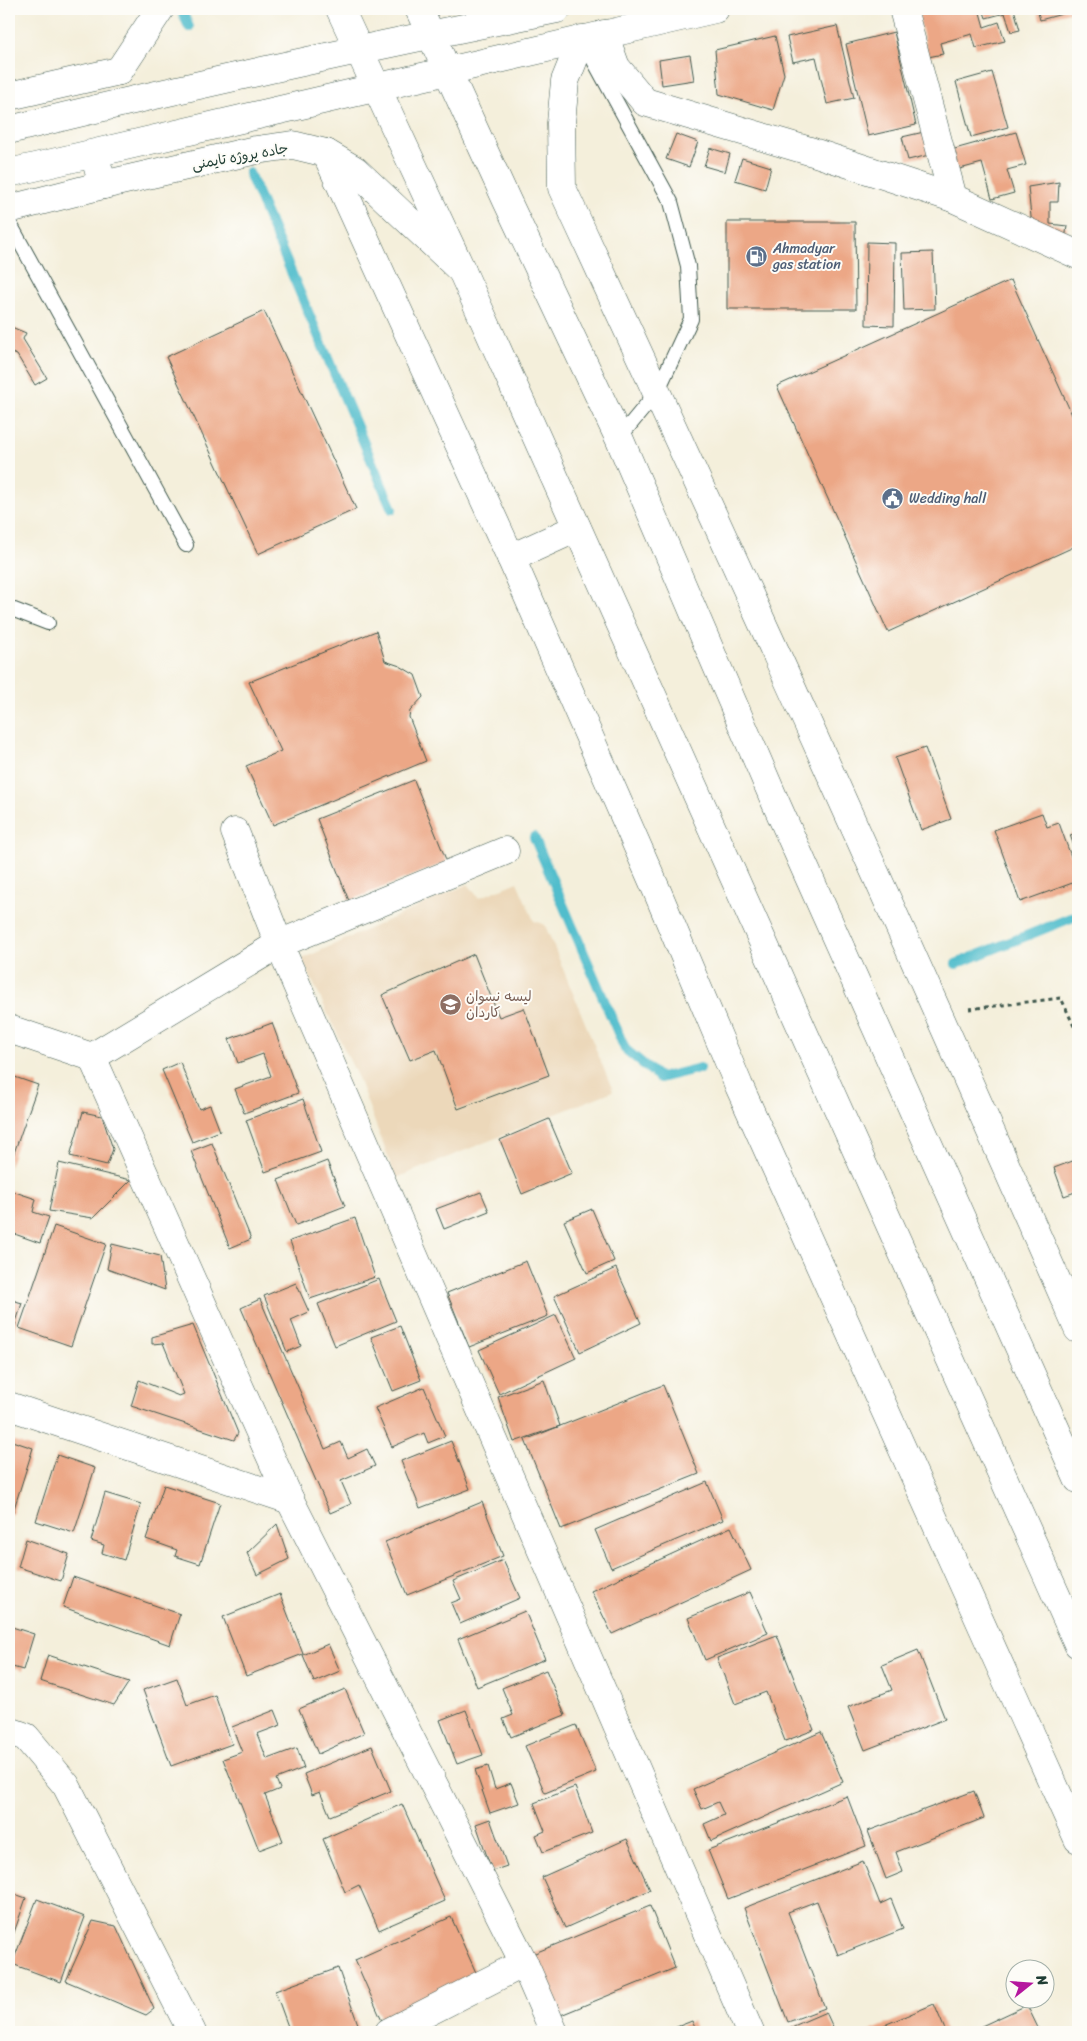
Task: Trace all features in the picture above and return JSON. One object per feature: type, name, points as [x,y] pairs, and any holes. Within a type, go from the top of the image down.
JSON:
[{"type":"street","points":[[9,96],[119,71],[160,9]]},
{"type":"street","points":[[340,9],[462,271],[1078,1644]]},
{"type":"street","points":[[419,9],[619,438],[774,799],[1078,1479]]},
{"type":"street","points":[[9,130],[358,50],[557,9]]},
{"type":"street","points":[[9,174],[715,9]]},
{"type":"street","points":[[903,9],[953,198]]},
{"type":"street","points":[[593,37],[645,102],[804,149],[953,198],[1078,255]]},
{"type":"street","points":[[593,37],[565,81],[561,123],[562,188],[755,604],[939,1012],[1078,1329]]},
{"type":"street","points":[[119,71],[129,101]]},
{"type":"street","name":"جاده پروژه تایمنی","points":[[9,209],[103,185],[256,150],[293,145],[326,153],[355,170],[462,271]]},
{"type":"street","points":[[326,153],[511,558],[657,891],[739,1086],[920,1484],[1078,1839]]},
{"type":"street","points":[[94,154],[103,185]]},
{"type":"street","points":[[511,558],[577,528]]},
{"type":"street","points":[[235,832],[279,944],[750,2032]]},
{"type":"street","points":[[92,1057],[279,944],[505,851]]},
{"type":"street","points":[[9,1029],[92,1057],[290,1500],[524,1963],[554,2032]]},
{"type":"street","points":[[9,1406],[290,1500]]},
{"type":"street","points":[[9,1731],[26,1737],[66,1785],[192,2032]]},
{"type":"street","points":[[389,2032],[524,1963]]},
{"type":"lane","points":[[593,37],[671,202],[688,266],[691,319],[657,392],[619,438]]},
{"type":"lane","points":[[9,222],[186,545]]},
{"type":"lane","points":[[9,608],[48,623]]},
{"type":"path","points":[[939,1012],[1061,998],[1078,1035]]},
{"type":"shaded area","name":"لیسه نسوان کاردان","points":[[517,882],[534,921],[545,925],[613,1091],[396,1178],[358,1078],[302,959],[468,884],[479,898]]},
{"type":"building","points":[[917,9],[979,9],[984,27],[999,22],[1005,41],[976,48],[972,34],[940,43],[943,54],[928,57]]},
{"type":"building","points":[[983,9],[1014,9],[1020,30],[1011,32],[1005,13],[986,18]]},
{"type":"building","points":[[1037,9],[1073,9],[1073,11],[1040,20]]},
{"type":"building","points":[[837,26],[854,98],[827,104],[816,57],[793,62],[787,37]]},
{"type":"building","points":[[894,32],[916,125],[868,136],[846,44]]},
{"type":"building","points":[[775,36],[784,74],[773,110],[719,94],[715,50]]},
{"type":"building","points":[[690,55],[694,80],[662,85],[659,60]]},
{"type":"building","points":[[992,72],[1008,127],[971,137],[956,82]]},
{"type":"building","points":[[924,132],[929,155],[908,160],[902,137]]},
{"type":"building","points":[[1016,132],[1026,165],[1007,170],[1014,193],[992,199],[982,163],[956,170],[951,150]]},
{"type":"building","points":[[676,134],[698,142],[689,167],[666,159]]},
{"type":"building","points":[[710,148],[730,154],[725,172],[704,166]]},
{"type":"building","points":[[742,158],[771,167],[765,189],[735,180]]},
{"type":"building","points":[[1059,182],[1058,202],[1050,202],[1050,224],[1067,226],[1065,240],[1032,227],[1028,187]]},
{"type":"building","points":[[727,222],[855,222],[856,309],[727,309]]},
{"type":"building","points":[[867,242],[895,243],[894,326],[866,325]]},
{"type":"building","points":[[933,252],[935,309],[904,310],[902,253]]},
{"type":"building","points":[[1011,280],[1078,428],[1078,545],[888,632],[777,386]]},
{"type":"building","points":[[264,311],[356,509],[258,554],[166,357]]},
{"type":"building","points":[[9,326],[26,333],[23,339],[47,378],[35,385],[17,355],[9,352]]},
{"type":"building","points":[[376,631],[385,661],[400,666],[415,675],[423,697],[410,711],[409,717],[426,761],[273,825],[246,766],[281,751],[249,682]]},
{"type":"building","points":[[925,748],[951,819],[921,830],[895,758]]},
{"type":"building","points":[[414,780],[447,862],[349,901],[317,819]]},
{"type":"building","points":[[1042,813],[1047,827],[1059,823],[1078,876],[1078,881],[1020,902],[994,830]]},
{"type":"building","points":[[1078,833],[1078,857],[1070,835]]},
{"type":"building","points":[[474,954],[499,1017],[524,1008],[549,1075],[458,1109],[436,1050],[410,1060],[382,995]]},
{"type":"building","points":[[272,1023],[298,1093],[244,1113],[235,1089],[271,1076],[263,1054],[238,1063],[229,1039]]},
{"type":"building","points":[[180,1062],[199,1109],[210,1105],[220,1131],[192,1142],[162,1070]]},
{"type":"building","points":[[9,1075],[38,1085],[9,1167]]},
{"type":"building","points":[[303,1099],[321,1152],[265,1172],[246,1120]]},
{"type":"building","points":[[83,1112],[102,1116],[113,1149],[107,1165],[70,1156]]},
{"type":"building","points":[[549,1119],[572,1173],[522,1194],[500,1140]]},
{"type":"building","points":[[212,1143],[251,1239],[230,1248],[191,1151]]},
{"type":"building","points":[[1078,1159],[1078,1191],[1064,1196],[1054,1168]]},
{"type":"building","points":[[327,1161],[345,1206],[296,1225],[278,1180]]},
{"type":"building","points":[[59,1163],[131,1180],[93,1218],[49,1211]]},
{"type":"building","points":[[9,1190],[36,1199],[33,1212],[49,1217],[40,1243],[9,1232]]},
{"type":"building","points":[[481,1192],[489,1211],[444,1229],[436,1209]]},
{"type":"building","points":[[592,1209],[614,1261],[587,1273],[564,1221]]},
{"type":"building","points":[[355,1218],[375,1277],[310,1299],[290,1241]]},
{"type":"building","points":[[54,1226],[106,1244],[71,1346],[19,1328]]},
{"type":"building","points":[[112,1244],[160,1256],[165,1290],[107,1269]]},
{"type":"building","points":[[526,1261],[548,1316],[469,1347],[447,1293]]},
{"type":"building","points":[[616,1268],[641,1323],[580,1352],[554,1296]]},
{"type":"building","points":[[379,1279],[396,1321],[335,1346],[318,1304]]},
{"type":"building","points":[[296,1283],[309,1312],[291,1320],[301,1346],[287,1352],[264,1296]]},
{"type":"building","points":[[9,1299],[22,1303],[9,1345]]},
{"type":"building","points":[[260,1299],[325,1449],[341,1442],[348,1458],[367,1449],[375,1466],[341,1481],[351,1504],[330,1513],[241,1308]]},
{"type":"building","points":[[556,1315],[576,1358],[499,1394],[479,1350]]},
{"type":"building","points":[[193,1325],[238,1433],[234,1440],[131,1406],[139,1380],[179,1396],[184,1394],[163,1343],[152,1344],[152,1337]]},
{"type":"building","points":[[400,1326],[421,1380],[393,1391],[371,1337]]},
{"type":"building","points":[[544,1380],[560,1426],[514,1442],[498,1397]]},
{"type":"building","points":[[663,1385],[699,1474],[561,1529],[525,1440]]},
{"type":"building","points":[[424,1387],[445,1436],[428,1443],[424,1433],[392,1447],[375,1408]]},
{"type":"building","points":[[9,1440],[33,1448],[12,1515],[9,1514]]},
{"type":"building","points":[[451,1441],[470,1489],[420,1508],[401,1461]]},
{"type":"building","points":[[57,1455],[95,1468],[74,1533],[36,1521]]},
{"type":"building","points":[[707,1482],[723,1520],[611,1568],[595,1530]]},
{"type":"building","points":[[164,1485],[220,1503],[200,1564],[175,1556],[177,1550],[146,1539]]},
{"type":"building","points":[[105,1493],[141,1504],[124,1560],[102,1553],[104,1545],[91,1541]]},
{"type":"building","points":[[482,1502],[503,1556],[407,1595],[385,1542]]},
{"type":"building","points":[[277,1524],[289,1559],[257,1575],[247,1553]]},
{"type":"building","points":[[731,1527],[751,1570],[612,1634],[591,1591]]},
{"type":"building","points":[[26,1539],[69,1554],[61,1581],[18,1567]]},
{"type":"building","points":[[503,1560],[520,1598],[460,1624],[451,1603],[461,1599],[453,1581]]},
{"type":"building","points":[[73,1577],[180,1614],[170,1645],[63,1607]]},
{"type":"building","points":[[750,1592],[768,1633],[705,1660],[688,1618]]},
{"type":"building","points":[[280,1594],[303,1654],[246,1676],[223,1617]]},
{"type":"building","points":[[525,1611],[545,1659],[477,1687],[458,1639]]},
{"type":"building","points":[[9,1626],[34,1634],[23,1670],[9,1666]]},
{"type":"building","points":[[777,1635],[814,1730],[785,1741],[766,1692],[735,1704],[717,1658]]},
{"type":"building","points":[[328,1644],[340,1671],[314,1682],[303,1655]]},
{"type":"building","points":[[918,1650],[945,1719],[865,1750],[848,1707],[892,1690],[882,1665]]},
{"type":"building","points":[[48,1655],[129,1682],[114,1705],[40,1681]]},
{"type":"building","points":[[546,1670],[565,1715],[511,1737],[503,1719],[513,1715],[502,1688]]},
{"type":"building","points":[[177,1678],[187,1705],[215,1695],[232,1744],[171,1766],[143,1690]]},
{"type":"building","points":[[345,1689],[364,1733],[318,1754],[299,1709]]},
{"type":"building","points":[[275,1710],[281,1725],[257,1734],[267,1759],[297,1748],[304,1768],[276,1779],[280,1789],[265,1795],[283,1841],[259,1850],[223,1759],[242,1752],[232,1727]]},
{"type":"building","points":[[466,1710],[483,1755],[457,1764],[440,1720]]},
{"type":"building","points":[[576,1725],[596,1772],[545,1793],[525,1746]]},
{"type":"building","points":[[821,1732],[843,1782],[711,1841],[704,1824],[724,1815],[718,1802],[702,1809],[693,1789]]},
{"type":"building","points":[[372,1746],[391,1791],[330,1816],[320,1792],[312,1795],[304,1774]]},
{"type":"building","points":[[488,1766],[495,1789],[511,1783],[519,1803],[490,1813],[475,1770]]},
{"type":"building","points":[[575,1787],[592,1833],[543,1852],[536,1835],[545,1831],[534,1803]]},
{"type":"building","points":[[974,1791],[984,1818],[896,1852],[903,1872],[886,1879],[868,1831]]},
{"type":"building","points":[[847,1796],[866,1846],[728,1899],[708,1850]]},
{"type":"building","points":[[402,1804],[445,1901],[379,1930],[359,1885],[345,1892],[323,1839]]},
{"type":"building","points":[[490,1819],[507,1866],[492,1871],[476,1824]]},
{"type":"building","points":[[627,1839],[650,1890],[565,1928],[542,1877]]},
{"type":"building","points":[[863,1861],[880,1904],[891,1899],[903,1929],[838,1955],[817,1901],[788,1912],[825,2008],[788,2022],[744,1908]]},
{"type":"building","points":[[9,1892],[26,1898],[9,1947]]},
{"type":"building","points":[[37,1899],[85,1917],[61,1982],[12,1964]]},
{"type":"building","points":[[650,1906],[675,1968],[556,2017],[530,1955]]},
{"type":"building","points":[[451,1917],[478,1977],[382,2021],[355,1960]]},
{"type":"building","points":[[93,1921],[116,1926],[154,2009],[146,2015],[66,1981]]},
{"type":"building","points":[[338,1968],[359,2027],[344,2032],[290,2032],[275,1991]]},
{"type":"building","points":[[934,2004],[946,2032],[868,2032]]},
{"type":"building","points":[[1021,2008],[1028,2008],[1040,2032],[974,2032],[973,2030]]},
{"type":"building","points":[[826,2012],[835,2032],[791,2032],[789,2028]]},
{"type":"building","points":[[692,2021],[697,2032],[664,2032]]},
{"type":"waterway","points":[[181,9],[189,27]]},
{"type":"waterway","points":[[249,173],[392,509]]},
{"type":"waterway","points":[[534,837],[625,1049],[660,1078],[700,1068]]},
{"type":"waterway","points":[[956,964],[1078,915]]},
{"type":"place","name":"Ahmadyar gas station","points":[[757,256]]},
{"type":"place","name":"Wedding hall","points":[[893,498]]},
{"type":"place","name":"لیسه نسوان کاردان","points":[[450,1004]]}]
